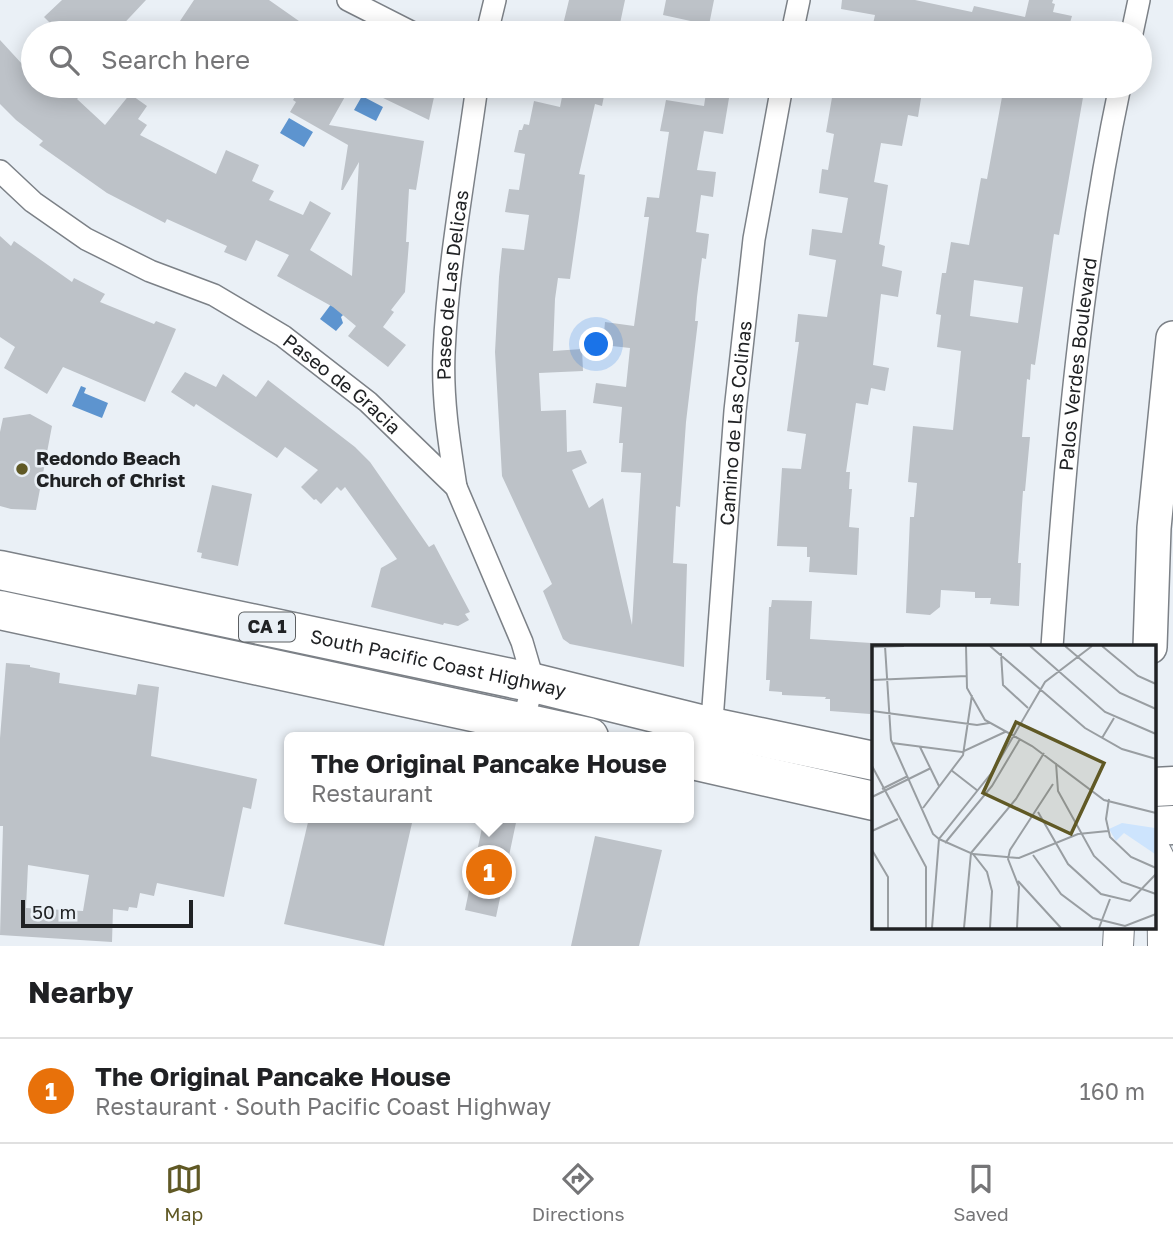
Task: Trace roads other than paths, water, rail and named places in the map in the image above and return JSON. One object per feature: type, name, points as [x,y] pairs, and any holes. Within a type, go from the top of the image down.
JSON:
[{"type":"highway","name":"South Pacific Coast Highway","points":[[0,570],[534,683],[658,732]]},
{"type":"highway","name":"South Pacific Coast Highway","points":[[0,611],[565,732]]},
{"type":"highway","name":"South Pacific Coast Highway","points":[[703,750],[872,761]]},
{"type":"highway","name":"South Pacific Coast Highway","points":[[703,750],[872,800]]},
{"type":"main road","points":[[1150,645],[1154,528],[1173,338]]},
{"type":"main road","points":[[1156,852],[1163,864],[1163,946]]},
{"type":"main road","points":[[1118,946],[1119,928]]},
{"type":"street","points":[[348,0],[389,21]]},
{"type":"street","points":[[490,21],[495,0]]},
{"type":"street","points":[[795,21],[799,0]]},
{"type":"street","points":[[1135,21],[1139,0]]},
{"type":"street","name":"Paseo de Las Delicas","points":[[456,486],[446,420],[444,354],[457,227],[475,98]]},
{"type":"street","name":"Camino de Las Colinas","points":[[703,750],[754,239],[780,98]]},
{"type":"street","name":"Palos Verdes Boulevard","points":[[1052,645],[1069,421],[1092,249],[1118,98]]},
{"type":"street","name":"Paseo de Gracia","points":[[0,171],[33,202],[86,239],[150,271],[214,295],[283,336],[368,402],[456,486],[522,642],[534,683]]},
{"type":"street","points":[[522,723],[534,683]]},
{"type":"water","points":[[361,98],[383,107],[376,121],[354,110]]},
{"type":"water","points":[[289,118],[313,132],[304,147],[280,133]]},
{"type":"water","points":[[344,287],[347,311],[341,317],[343,323],[336,331],[320,319]]},
{"type":"water","points":[[81,386],[86,388],[84,393],[108,403],[102,418],[72,406]]},
{"type":"place","name":"Redondo Beach Church of Christ","points":[[22,469]]},
{"type":"place","name":"The Original Pancake House","points":[[489,872]]}]
